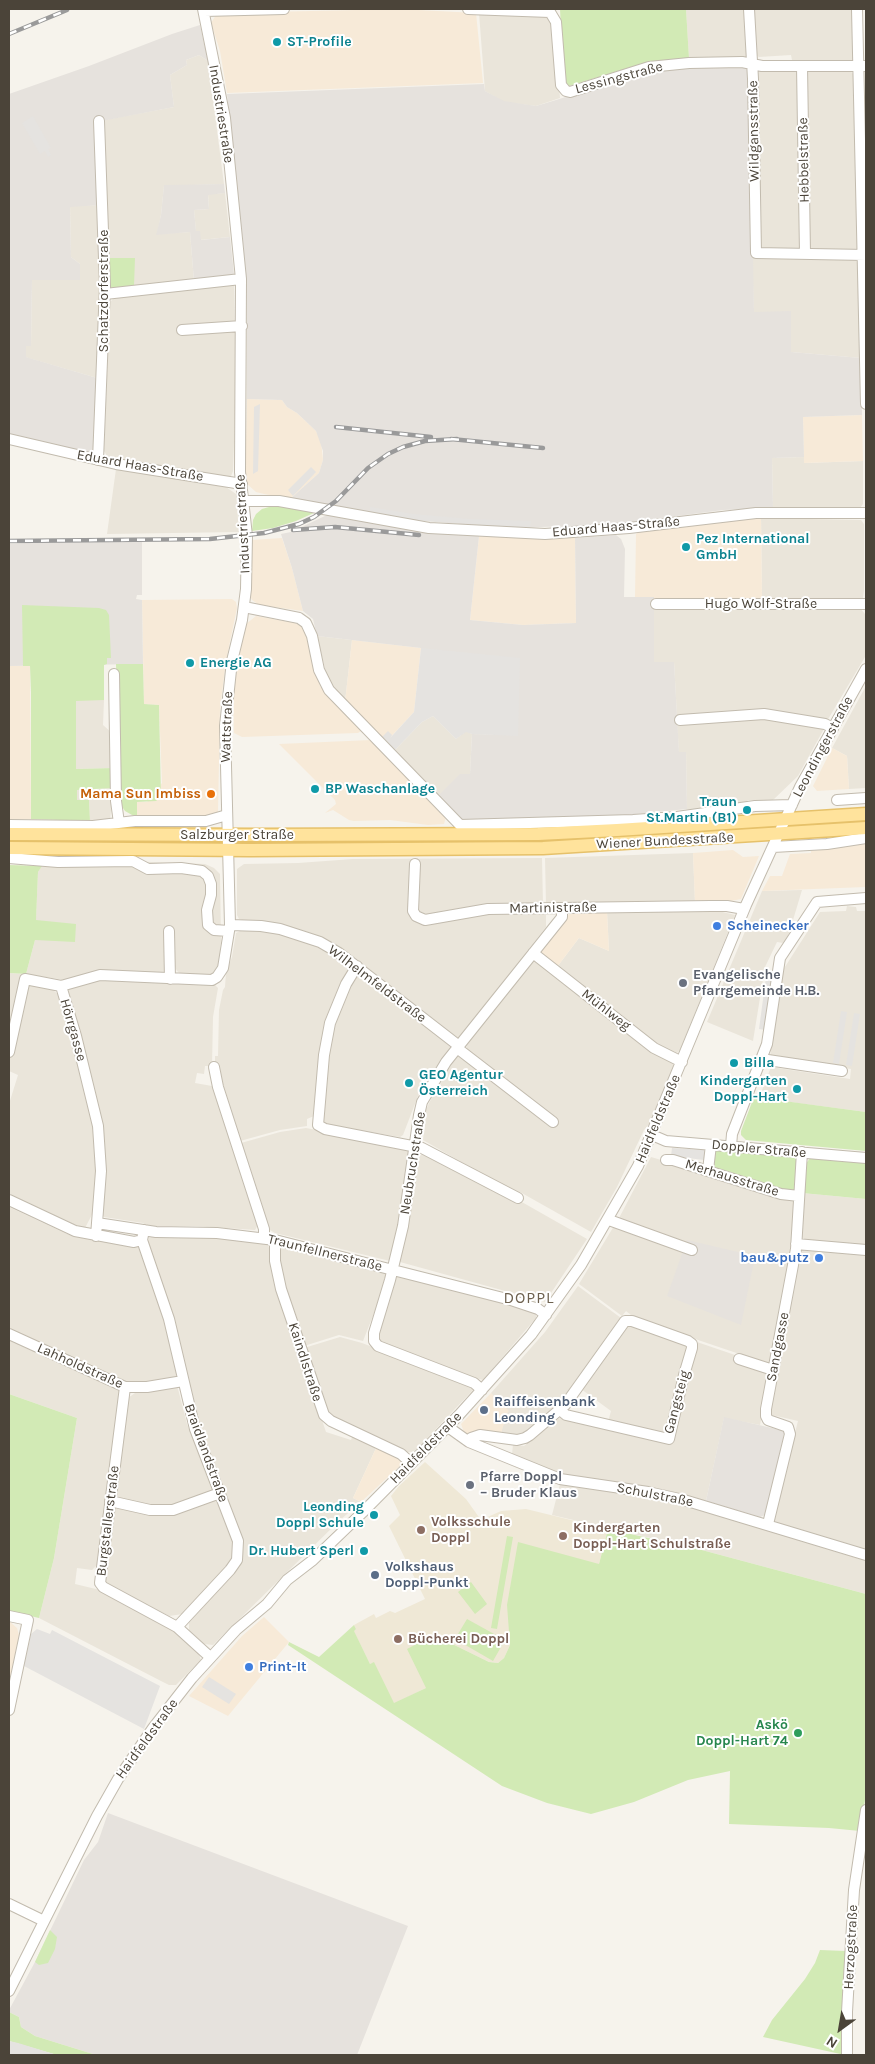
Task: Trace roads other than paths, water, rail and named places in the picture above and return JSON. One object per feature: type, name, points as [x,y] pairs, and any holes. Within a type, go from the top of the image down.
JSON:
[{"type":"main road","name":"Wiener Bundesstraße","points":[[464,849],[543,848],[783,826],[866,814]]},
{"type":"main road","name":"Wiener Bundesstraße","points":[[463,830],[607,831],[707,824],[866,828]]},
{"type":"main road","name":"Salzburger Straße","points":[[9,834],[372,834],[463,830]]},
{"type":"main road","name":"Salzburger Straße","points":[[9,848],[464,849]]},
{"type":"street","points":[[203,10],[284,9]]},
{"type":"street","name":"Lessingstraße","points":[[468,9],[550,12],[556,22],[561,85],[566,91],[570,92],[649,67],[689,63],[862,66]]},
{"type":"street","name":"Wildgansstraße","points":[[749,9],[756,253],[805,254]]},
{"type":"street","points":[[857,9],[862,66],[866,404]]},
{"type":"street","name":"Industriestraße","points":[[203,10],[224,118],[241,280],[242,484],[247,536],[244,606]]},
{"type":"street","name":"Hebbelstraße","points":[[802,66],[805,254]]},
{"type":"street","name":"Schatzdorferstraße","points":[[98,460],[105,294],[105,236],[99,120]]},
{"type":"street","points":[[805,254],[865,254]]},
{"type":"street","points":[[105,294],[241,280]]},
{"type":"street","points":[[182,330],[242,326]]},
{"type":"street","name":"Eduard Haas-Straße","points":[[9,438],[137,468],[242,484]]},
{"type":"street","name":"Eduard Haas-Straße","points":[[243,501],[279,501],[429,528],[545,534],[629,528],[756,513],[866,513]]},
{"type":"street","name":"Hugo Wolf-Straße","points":[[656,604],[866,604]]},
{"type":"street","points":[[244,606],[300,618],[306,623],[312,636],[319,670],[329,690],[463,830]]},
{"type":"street","name":"Wattstraße","points":[[228,849],[225,741],[227,700],[232,661],[244,606]]},
{"type":"street","name":"Leondingerstraße","points":[[783,826],[833,728],[866,669]]},
{"type":"street","points":[[114,674],[116,801],[119,823]]},
{"type":"street","points":[[680,720],[764,714],[825,724],[833,728]]},
{"type":"street","points":[[837,800],[866,798]]},
{"type":"street","name":"Wiener Bundesstraße","points":[[463,830],[677,817],[755,806],[792,806]]},
{"type":"street","name":"Wiener Bundesstraße","points":[[691,814],[707,824]]},
{"type":"street","name":"Salzburger Straße","points":[[9,825],[93,826],[119,823],[206,821],[227,815]]},
{"type":"street","name":"Haidfeldstraße","points":[[9,1992],[97,1816],[118,1779],[153,1728],[210,1657],[236,1630],[272,1598],[287,1580],[313,1560],[448,1427],[546,1315],[572,1280],[630,1183],[652,1135],[744,909],[783,826]]},
{"type":"street","points":[[773,847],[827,844],[866,838]]},
{"type":"street","points":[[9,858],[58,862],[133,861],[148,869],[181,868],[202,870],[208,876],[211,884],[208,925],[214,930],[229,928],[228,849]]},
{"type":"street","name":"Martinistraße","points":[[415,864],[413,910],[420,919],[458,915],[488,909],[727,906],[744,909]]},
{"type":"street","points":[[731,1146],[732,1134],[767,1044],[780,958],[817,902],[822,900],[866,898]]},
{"type":"street","name":"Neubruchstraße","points":[[482,1390],[474,1383],[376,1344],[374,1333],[393,1270],[403,1226],[422,1102],[438,1074],[458,1047],[562,917],[562,908]]},
{"type":"street","name":"Wilhelmfeldstraße","points":[[229,928],[261,926],[301,935],[339,953],[553,1122]]},
{"type":"street","name":"Hörrgasse","points":[[96,1236],[102,1171],[98,1126],[76,1036],[61,986],[100,975],[212,980],[220,973],[226,955],[229,928]]},
{"type":"street","points":[[169,931],[170,979]]},
{"type":"street","name":"Mühlweg","points":[[533,953],[654,1048],[682,1062]]},
{"type":"street","points":[[357,966],[346,984],[330,1022],[324,1055],[318,1125],[325,1129],[415,1146],[435,1153],[518,1198]]},
{"type":"street","points":[[9,1052],[25,979],[61,986]]},
{"type":"street","points":[[761,1059],[842,1071]]},
{"type":"street","points":[[214,1067],[218,1087],[264,1229],[264,1238]]},
{"type":"street","name":"Doppler Straße","points":[[652,1135],[666,1141],[866,1158]]},
{"type":"street","points":[[708,1170],[711,1145]]},
{"type":"street","name":"Sandgasse","points":[[768,1524],[790,1434],[788,1427],[772,1422],[766,1416],[796,1244],[802,1152]]},
{"type":"street","name":"Merhausstraße","points":[[666,1160],[673,1160],[708,1170],[781,1194],[799,1196]]},
{"type":"street","name":"Traunfellnerstraße","points":[[9,1200],[64,1227],[96,1236],[134,1242],[143,1235]]},
{"type":"street","points":[[609,1220],[692,1250]]},
{"type":"street","name":"Traunfellnerstraße","points":[[97,1223],[143,1235],[217,1233],[276,1240],[511,1300],[538,1309],[546,1315]]},
{"type":"street","name":"Braidlandstraße","points":[[143,1235],[169,1319],[195,1429],[238,1541],[237,1560],[230,1570],[177,1627]]},
{"type":"street","name":"Kaindlstraße","points":[[276,1240],[275,1261],[281,1289],[324,1415],[330,1421],[401,1454],[411,1463]]},
{"type":"street","points":[[796,1244],[866,1250]]},
{"type":"street","name":"Gangsteig","points":[[625,1321],[632,1321],[650,1327],[692,1344],[669,1439],[566,1415],[560,1410],[625,1321]]},
{"type":"street","name":"Lahholdstraße","points":[[9,1334],[125,1387],[147,1387],[183,1381]]},
{"type":"street","points":[[739,1359],[773,1370]]},
{"type":"street","name":"Burgstallerstraße","points":[[125,1387],[100,1583],[103,1587],[177,1627],[210,1657]]},
{"type":"street","points":[[469,1442],[472,1438],[480,1435],[521,1440],[560,1410]]},
{"type":"street","name":"Schulstraße","points":[[448,1427],[469,1442],[560,1479],[664,1495],[768,1524],[866,1556]]},
{"type":"street","points":[[110,1501],[150,1510],[173,1510],[220,1494]]},
{"type":"street","points":[[9,1616],[28,1620],[9,1710]]},
{"type":"street","name":"Herzogstraße","points":[[847,2055],[847,2012],[854,1890],[866,1810]]},
{"type":"street","points":[[9,1904],[44,1921]]},
{"type":"railway","points":[[9,34],[67,10]]},
{"type":"railway","points":[[336,427],[431,437]]},
{"type":"railway","points":[[451,439],[543,448]]},
{"type":"railway","points":[[9,541],[210,539],[264,533],[299,524],[314,517],[336,501],[368,468],[388,454],[403,447],[425,441],[457,439]]},
{"type":"railway","points":[[293,530],[335,527],[419,535]]},
{"type":"place","name":"ST-Profile","points":[[277,42]]},
{"type":"place","name":"Pez International GmbH","points":[[686,547]]},
{"type":"place","name":"Energie AG","points":[[190,663]]},
{"type":"place","name":"BP Waschanlage","points":[[315,789]]},
{"type":"place","name":"Mama Sun Imbiss","points":[[211,794]]},
{"type":"place","name":"Traun St.Martin (B1)","points":[[747,810]]},
{"type":"place","name":"Scheinecker","points":[[717,926]]},
{"type":"place","name":"Evangelische Pfarrgemeinde H.B.","points":[[683,983]]},
{"type":"place","name":"Billa","points":[[734,1063]]},
{"type":"place","name":"GEO Agentur Österreich","points":[[409,1083]]},
{"type":"place","name":"Kindergarten Doppl-Hart","points":[[797,1089]]},
{"type":"place","name":"bau&putz","points":[[819,1258]]},
{"type":"place","name":"Raiffeisenbank Leonding","points":[[484,1410]]},
{"type":"place","name":"Pfarre Doppl – Bruder Klaus","points":[[470,1485]]},
{"type":"place","name":"Leonding Doppl Schule","points":[[374,1515]]},
{"type":"place","name":"Volksschule Doppl","points":[[421,1530]]},
{"type":"place","name":"Kindergarten Doppl-Hart Schulstraße","points":[[563,1536]]},
{"type":"place","name":"Dr. Hubert Sperl","points":[[364,1551]]},
{"type":"place","name":"Volkshaus Doppl-Punkt","points":[[375,1575]]},
{"type":"place","name":"Bücherei Doppl","points":[[398,1639]]},
{"type":"place","name":"Print-It","points":[[249,1667]]},
{"type":"place","name":"Askö Doppl-Hart 74","points":[[798,1733]]},
{"type":"district","name":"DOPPL","points":[[529,1298]]}]
